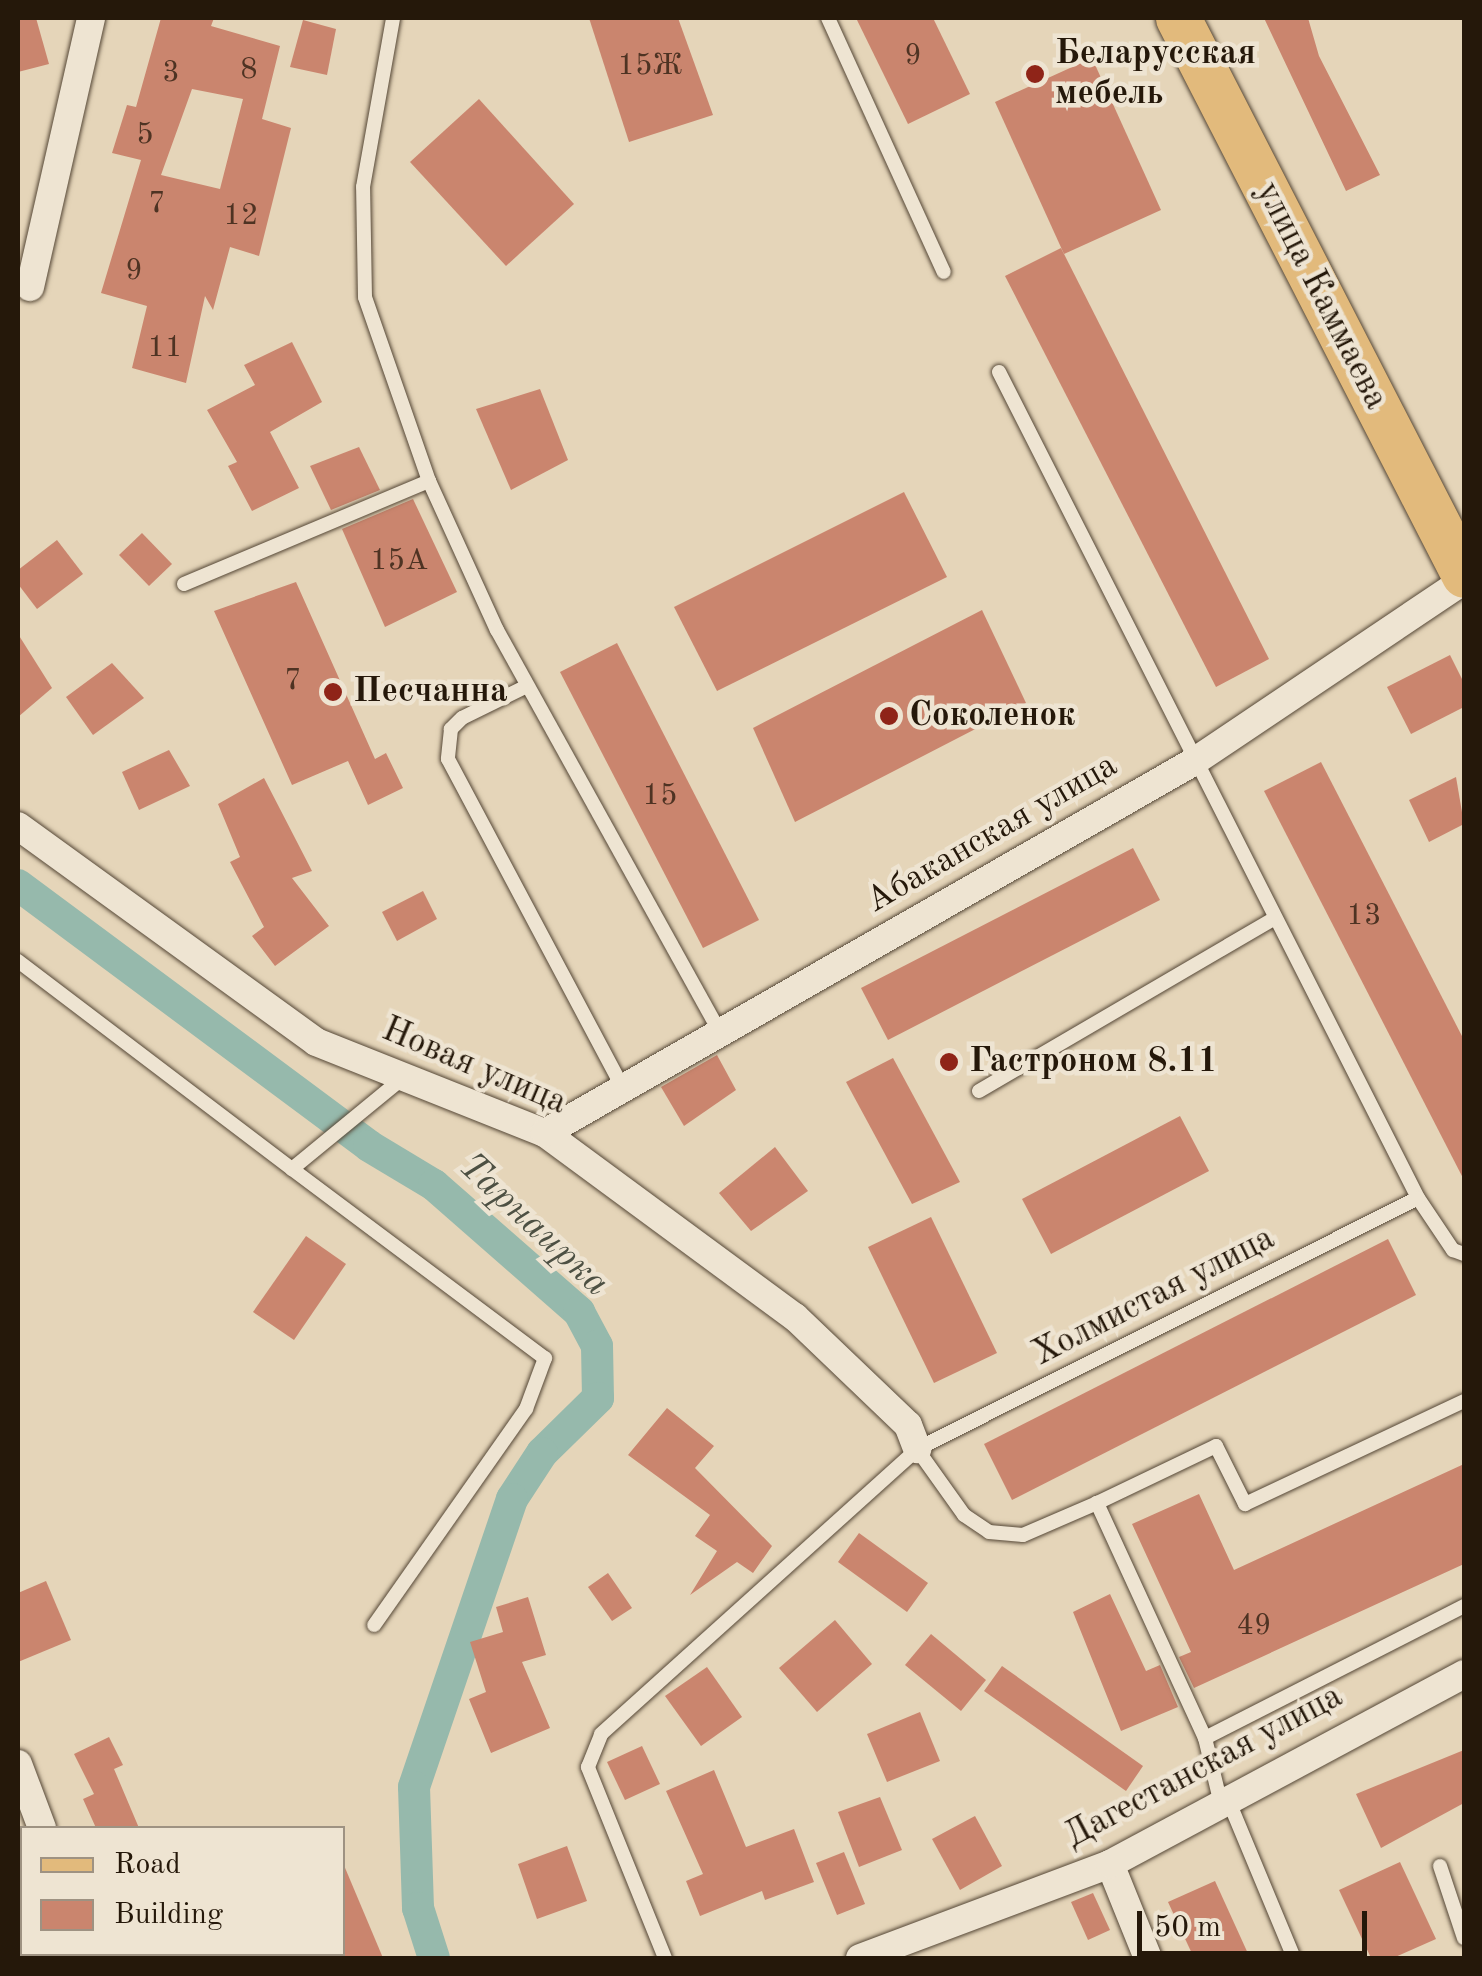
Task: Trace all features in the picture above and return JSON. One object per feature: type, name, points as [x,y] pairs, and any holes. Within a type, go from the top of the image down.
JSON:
[{"type":"main road","name":"улица Каммаева","points":[[1178,18],[1464,578]]},
{"type":"main road","name":"улица Каммаева","points":[[1210,18],[1464,517]]},
{"type":"street","points":[[30,286],[90,18]]},
{"type":"street","name":"Абаканская улица","points":[[545,1133],[1195,761],[1464,578]]},
{"type":"street","name":"Новая улица","points":[[18,826],[316,1042],[545,1133],[795,1317],[908,1426],[917,1449]]},
{"type":"street","name":"Дагестанская улица","points":[[860,1958],[1110,1864],[1223,1798],[1464,1674]]},
{"type":"street","points":[[18,1764],[41,1826]]},
{"type":"street","points":[[1110,1864],[1148,1958]]},
{"type":"lane","points":[[393,18],[363,187],[365,297],[429,481],[527,686],[720,1033]]},
{"type":"lane","points":[[828,18],[944,272]]},
{"type":"lane","points":[[999,372],[1418,1198],[1453,1250],[1464,1254]]},
{"type":"lane","points":[[184,584],[429,481]]},
{"type":"lane","points":[[527,686],[462,718],[451,729],[448,759],[623,1088]]},
{"type":"lane","points":[[978,1091],[1275,918]]},
{"type":"lane","points":[[18,961],[546,1358],[526,1409],[374,1625]]},
{"type":"lane","points":[[292,1169],[405,1077]]},
{"type":"lane","name":"Холмистая улица","points":[[666,1958],[588,1767],[601,1734],[917,1449],[1418,1198]]},
{"type":"lane","points":[[917,1449],[964,1515],[988,1532],[1023,1534],[1216,1446],[1245,1504],[1464,1401]]},
{"type":"lane","points":[[1098,1503],[1204,1738],[1223,1798],[1294,1958]]},
{"type":"lane","points":[[1204,1738],[1464,1606]]},
{"type":"lane","points":[[1440,1866],[1464,1938]]},
{"type":"building","points":[[18,18],[36,18],[49,64],[18,72]]},
{"type":"building","points":[[161,18],[214,18],[211,26],[280,46],[262,119],[291,128],[259,256],[230,247],[213,310],[205,296],[186,383],[132,368],[147,306],[101,293],[141,160],[112,153],[127,105],[136,107]],"holes":[[[192,89],[243,99],[220,189],[161,175]]]},
{"type":"building","points":[[589,18],[678,18],[713,115],[629,142]]},
{"type":"building","points":[[856,18],[933,18],[970,94],[908,124]]},
{"type":"building","points":[[1264,18],[1308,18],[1319,56],[1380,175],[1346,191]]},
{"type":"building","points":[[303,20],[336,29],[327,75],[290,67]]},
{"type":"building","points":[[1092,58],[1161,210],[1064,254],[995,102]]},
{"type":"building","points":[[479,99],[574,204],[506,266],[410,162]]},
{"type":"building","points":[[1061,248],[1269,659],[1216,687],[1005,276]]},
{"type":"building","points":[[292,342],[322,402],[270,432],[299,488],[252,511],[228,466],[237,462],[207,410],[255,385],[244,365]]},
{"type":"building","points":[[540,389],[568,460],[511,490],[476,409]]},
{"type":"building","points":[[359,447],[380,490],[331,510],[310,466]]},
{"type":"building","points":[[904,492],[947,577],[717,691],[674,607]]},
{"type":"building","points":[[413,499],[457,592],[385,627],[342,529]]},
{"type":"building","points":[[142,533],[172,564],[149,586],[119,555]]},
{"type":"building","points":[[57,540],[83,574],[37,609],[18,584],[18,570]]},
{"type":"building","points":[[296,582],[375,759],[386,753],[403,788],[368,805],[348,761],[292,785],[214,611]]},
{"type":"building","name":"Соколенок","points":[[982,610],[1026,703],[795,822],[753,728]]},
{"type":"building","points":[[18,634],[52,688],[18,717]]},
{"type":"building","points":[[617,643],[759,920],[703,948],[560,672]]},
{"type":"building","points":[[1450,655],[1464,683],[1464,707],[1411,734],[1387,687]]},
{"type":"building","points":[[112,663],[144,698],[93,735],[66,697]]},
{"type":"building","points":[[169,750],[190,786],[139,810],[122,772]]},
{"type":"building","points":[[1321,762],[1464,1040],[1464,1180],[1264,791]]},
{"type":"building","points":[[1456,777],[1464,824],[1429,842],[1409,800]]},
{"type":"building","points":[[264,778],[312,871],[292,878],[329,926],[275,966],[252,936],[264,927],[230,862],[240,857],[218,804]]},
{"type":"building","points":[[1133,848],[1160,900],[888,1040],[861,988]]},
{"type":"building","points":[[423,891],[437,919],[397,941],[382,912]]},
{"type":"building","points":[[717,1055],[736,1090],[684,1126],[661,1087]]},
{"type":"building","points":[[893,1058],[960,1182],[912,1204],[846,1082]]},
{"type":"building","points":[[1180,1116],[1209,1171],[1051,1254],[1022,1199]]},
{"type":"building","points":[[775,1147],[808,1191],[751,1231],[719,1193]]},
{"type":"building","points":[[931,1217],[997,1353],[934,1383],[868,1247]]},
{"type":"building","points":[[306,1236],[346,1264],[294,1340],[253,1312]]},
{"type":"building","points":[[1388,1239],[1416,1295],[1012,1500],[984,1444]]},
{"type":"building","points":[[667,1408],[714,1446],[695,1468],[772,1546],[753,1573],[737,1562],[690,1595],[717,1551],[695,1536],[710,1515],[628,1455]]},
{"type":"building","points":[[1464,1464],[1464,1564],[1194,1688],[1179,1657],[1191,1652],[1132,1524],[1199,1494],[1234,1570]]},
{"type":"building","points":[[859,1533],[928,1583],[907,1612],[838,1562]]},
{"type":"building","points":[[608,1573],[632,1608],[612,1621],[588,1587]]},
{"type":"building","points":[[46,1581],[71,1640],[18,1662],[18,1593]]},
{"type":"building","points":[[1110,1594],[1146,1671],[1160,1665],[1178,1707],[1121,1731],[1073,1612]]},
{"type":"building","points":[[528,1597],[546,1655],[522,1662],[550,1728],[491,1753],[469,1699],[486,1692],[470,1642],[503,1632],[496,1607]]},
{"type":"building","points":[[835,1620],[872,1664],[817,1712],[779,1668]]},
{"type":"building","points":[[931,1634],[986,1680],[961,1711],[905,1665]]},
{"type":"building","points":[[1002,1666],[1143,1766],[1126,1791],[984,1691]]},
{"type":"building","points":[[707,1667],[742,1717],[701,1746],[665,1696]]},
{"type":"building","points":[[920,1712],[940,1761],[887,1782],[867,1734]]},
{"type":"building","points":[[109,1737],[123,1765],[114,1769],[138,1826],[95,1826],[83,1799],[94,1794],[74,1754]]},
{"type":"building","points":[[642,1746],[660,1784],[625,1800],[607,1762]]},
{"type":"building","points":[[1464,1750],[1464,1803],[1381,1848],[1356,1794]]},
{"type":"building","points":[[714,1770],[746,1847],[794,1829],[814,1882],[765,1900],[762,1891],[700,1916],[686,1881],[703,1874],[666,1791]]},
{"type":"building","points":[[880,1797],[902,1850],[859,1867],[838,1812]]},
{"type":"building","points":[[975,1816],[1002,1866],[960,1890],[932,1839]]},
{"type":"building","points":[[567,1846],[587,1901],[537,1919],[518,1864]]},
{"type":"building","points":[[844,1852],[865,1904],[837,1915],[816,1863]]},
{"type":"building","points":[[1400,1862],[1436,1939],[1393,1958],[1371,1958],[1339,1890]]},
{"type":"building","points":[[345,1868],[383,1958],[342,1958],[345,1956]]},
{"type":"building","points":[[1215,1881],[1250,1958],[1194,1958],[1168,1902]]},
{"type":"building","points":[[1093,1893],[1110,1930],[1088,1940],[1071,1902]]},
{"type":"waterway","name":"Тарнаирка","points":[[18,885],[369,1146],[434,1185],[579,1312],[597,1346],[598,1398],[542,1453],[512,1499],[414,1787],[418,1908],[434,1958]]},
{"type":"place","name":"Беларусская мебель","points":[[1035,74]]},
{"type":"place","name":"Песчанна","points":[[333,692]]},
{"type":"place","name":"Соколенок","points":[[889,716]]},
{"type":"place","name":"Гастроном 8.11","points":[[949,1062]]}]
